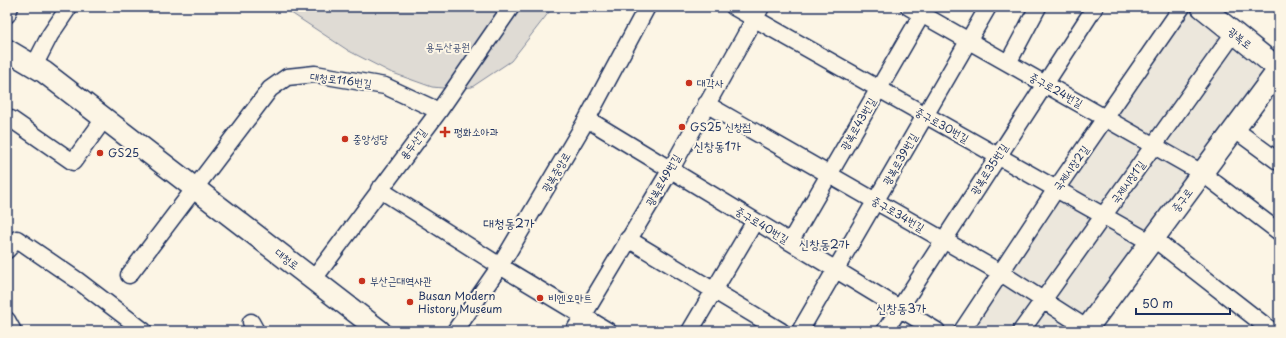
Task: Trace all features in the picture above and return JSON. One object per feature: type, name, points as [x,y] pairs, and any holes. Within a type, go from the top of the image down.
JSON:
[{"type":"main road","name":"광복로","points":[[1202,7],[1279,69]]},
{"type":"main road","name":"대청로","points":[[7,50],[34,66],[380,331]]},
{"type":"main road","name":"중구로","points":[[1087,330],[1279,69]]},
{"type":"street","points":[[7,15],[10,7]]},
{"type":"street","points":[[34,66],[50,35],[69,7]]},
{"type":"street","name":"용두산길","points":[[313,280],[439,110],[511,7]]},
{"type":"street","name":"광복중앙로","points":[[455,331],[500,266],[587,119],[647,7]]},
{"type":"street","name":"중구로30번길","points":[[734,7],[758,13],[879,89],[1104,216],[1152,240],[1272,331]]},
{"type":"street","name":"광복로39번길","points":[[800,331],[988,7]]},
{"type":"street","points":[[1008,63],[1038,7]]},
{"type":"street","name":"광복로35번길","points":[[885,331],[1095,7]]},
{"type":"street","name":"국제시장2길","points":[[962,331],[1056,189],[1182,7]]},
{"type":"street","name":"중구로24번길","points":[[919,9],[968,40],[1202,173],[1279,232]]},
{"type":"street","name":"광복로43번길","points":[[790,242],[879,89],[919,9]]},
{"type":"street","name":"광복로49번길","points":[[574,331],[671,169],[758,13]]},
{"type":"street","name":"국제시장1길","points":[[1021,331],[1234,33]]},
{"type":"street","name":"대청로116번길","points":[[194,188],[270,89],[287,77],[315,74],[385,86],[439,110]]},
{"type":"street","name":"중구로34번길","points":[[706,104],[1001,273],[1087,330]]},
{"type":"street","points":[[11,119],[73,162],[104,119]]},
{"type":"street","name":"중구로40번길","points":[[587,119],[937,331]]},
{"type":"street","points":[[1234,129],[1279,162]]},
{"type":"street","points":[[129,275],[194,188]]},
{"type":"street","points":[[379,189],[500,266],[608,331]]},
{"type":"street","points":[[690,331],[755,221]]},
{"type":"street","points":[[7,250],[17,239],[77,280],[144,331]]},
{"type":"street","points":[[628,239],[781,331]]},
{"type":"street","points":[[7,320],[13,331]]},
{"type":"shaded area","points":[[1182,7],[1202,7],[1279,69],[1075,331],[962,331]]},
{"type":"green space","name":"용두산공원","points":[[282,7],[553,7],[511,61],[472,87],[453,89],[432,87],[390,72],[349,51]]},
{"type":"place","name":"대각사","points":[[689,83]]},
{"type":"place","name":"GS25 신창점","points":[[682,127]]},
{"type":"place","name":"평화소아과","points":[[445,132]]},
{"type":"place","name":"중앙성당","points":[[345,139]]},
{"type":"place","name":"GS25","points":[[100,153]]},
{"type":"place","name":"부산근대역사관","points":[[362,281]]},
{"type":"place","name":"비엔오마트","points":[[540,298]]},
{"type":"place","name":"Busan Modern History Museum","points":[[410,302]]},
{"type":"district","name":"신창동1가","points":[[717,146]]},
{"type":"district","name":"대청동2가","points":[[509,223]]},
{"type":"district","name":"신창동2가","points":[[824,244]]},
{"type":"district","name":"신창동3가","points":[[901,308]]}]
